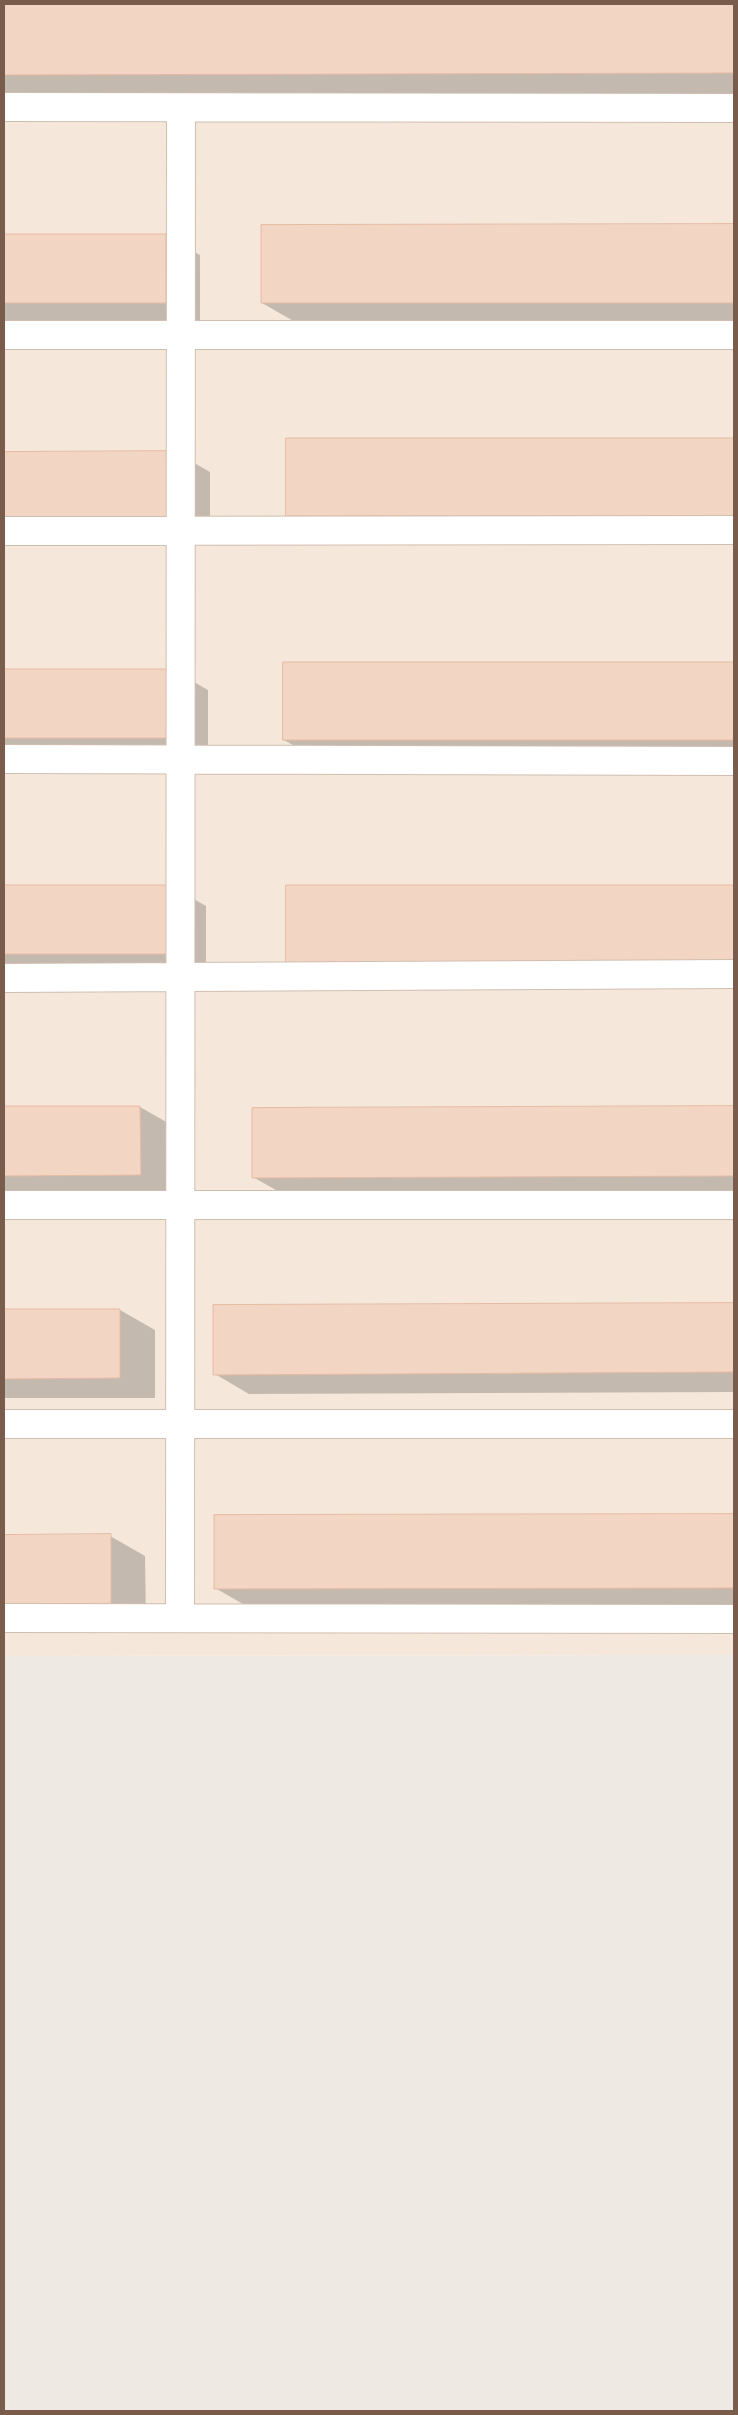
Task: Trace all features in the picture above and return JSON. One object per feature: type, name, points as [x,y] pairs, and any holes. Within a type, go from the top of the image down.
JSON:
[{"type":"street","points":[[4,107],[734,108]]},
{"type":"street","points":[[180,1618],[181,108]]},
{"type":"street","points":[[4,334],[734,334]]},
{"type":"street","points":[[4,531],[734,530]]},
{"type":"street","points":[[4,759],[734,761]]},
{"type":"street","points":[[4,978],[734,974]]},
{"type":"street","points":[[4,1205],[734,1205]]},
{"type":"street","points":[[4,1424],[734,1424]]},
{"type":"street","points":[[4,1618],[734,1619]]},
{"type":"shaded area","points":[[4,4],[734,4],[734,1655],[4,1656]]},
{"type":"shaded area","points":[[734,1655],[734,2411],[4,2411],[4,1656]]},
{"type":"building","points":[[4,4],[734,4],[734,73],[4,75]]},
{"type":"building","points":[[734,224],[734,303],[261,303],[261,225]]},
{"type":"building","points":[[4,234],[166,234],[166,303],[4,303]]},
{"type":"building","points":[[286,438],[734,438],[734,516],[286,516]]},
{"type":"building","points":[[175,451],[175,520],[4,520],[4,452]]},
{"type":"building","points":[[283,662],[734,662],[734,740],[283,740]]},
{"type":"building","points":[[4,669],[174,669],[174,738],[4,738]]},
{"type":"building","points":[[4,885],[171,885],[172,954],[4,954]]},
{"type":"building","points":[[286,885],[734,885],[734,963],[286,963]]},
{"type":"building","points":[[4,1106],[140,1106],[141,1175],[4,1176]]},
{"type":"building","points":[[734,1106],[734,1176],[252,1178],[252,1108]]},
{"type":"building","points":[[734,1303],[734,1372],[213,1375],[213,1305]]},
{"type":"building","points":[[4,1309],[120,1309],[120,1378],[4,1379]]},
{"type":"building","points":[[734,1514],[734,1588],[214,1589],[214,1515]]},
{"type":"building","points":[[111,1534],[111,1604],[4,1604],[4,1535]]}]
